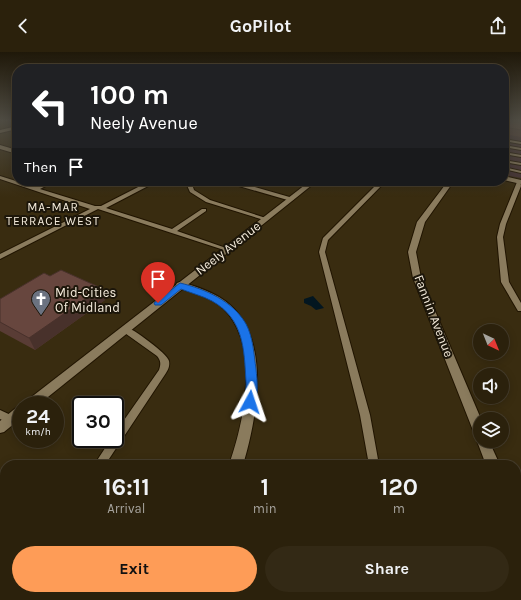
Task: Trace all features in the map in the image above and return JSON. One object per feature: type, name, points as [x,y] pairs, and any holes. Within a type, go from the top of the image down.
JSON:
[{"type":"street","points":[[0,147],[12,151]]},
{"type":"street","points":[[509,179],[521,182]]},
{"type":"street","name":"Neely Avenue","points":[[40,396],[306,186]]},
{"type":"street","name":"Fannin Avenue","points":[[447,186],[421,222],[412,252],[418,278],[473,416]]},
{"type":"street","points":[[180,286],[215,299],[228,308],[242,326],[249,351],[252,388],[244,444],[238,460]]},
{"type":"street","points":[[0,428],[5,417]]},
{"type":"street","points":[[486,448],[491,460]]},
{"type":"lane","points":[[509,147],[521,149]]},
{"type":"lane","points":[[509,154],[521,156]]},
{"type":"lane","points":[[509,162],[521,164]]},
{"type":"lane","points":[[509,169],[521,172]]},
{"type":"lane","points":[[2,179],[12,182]]},
{"type":"lane","points":[[521,182],[503,224],[500,237],[505,282],[521,309]]},
{"type":"lane","points":[[25,186],[94,208]]},
{"type":"lane","points":[[35,189],[41,186]]},
{"type":"lane","points":[[102,208],[144,186]]},
{"type":"lane","points":[[190,186],[192,191],[208,201],[266,219]]},
{"type":"lane","points":[[245,186],[291,199]]},
{"type":"lane","points":[[373,460],[365,415],[322,252],[322,246],[325,239],[378,186]]},
{"type":"lane","points":[[0,257],[98,206],[226,250]]},
{"type":"lane","points":[[172,231],[204,210]]},
{"type":"lane","points":[[102,460],[163,371],[166,364],[165,360],[160,354],[125,329]]},
{"type":"shaded area","points":[[509,146],[521,146],[521,178],[509,176]]},
{"type":"water","points":[[313,296],[324,308],[316,310],[304,303],[304,299]]},
{"type":"building","name":"Mid-Cities Of Midland","points":[[61,270],[101,288],[29,338],[0,322],[0,299],[44,273],[50,276]]},
{"type":"place","name":"Mid-Cities Of Midland","points":[[41,316]]},
{"type":"district","name":"MA-MAR TERRACE WEST","points":[[53,214]]},
{"type":"route","points":[[158,303],[180,286],[215,299],[228,308],[242,326],[249,351],[252,388],[250,402]]}]
